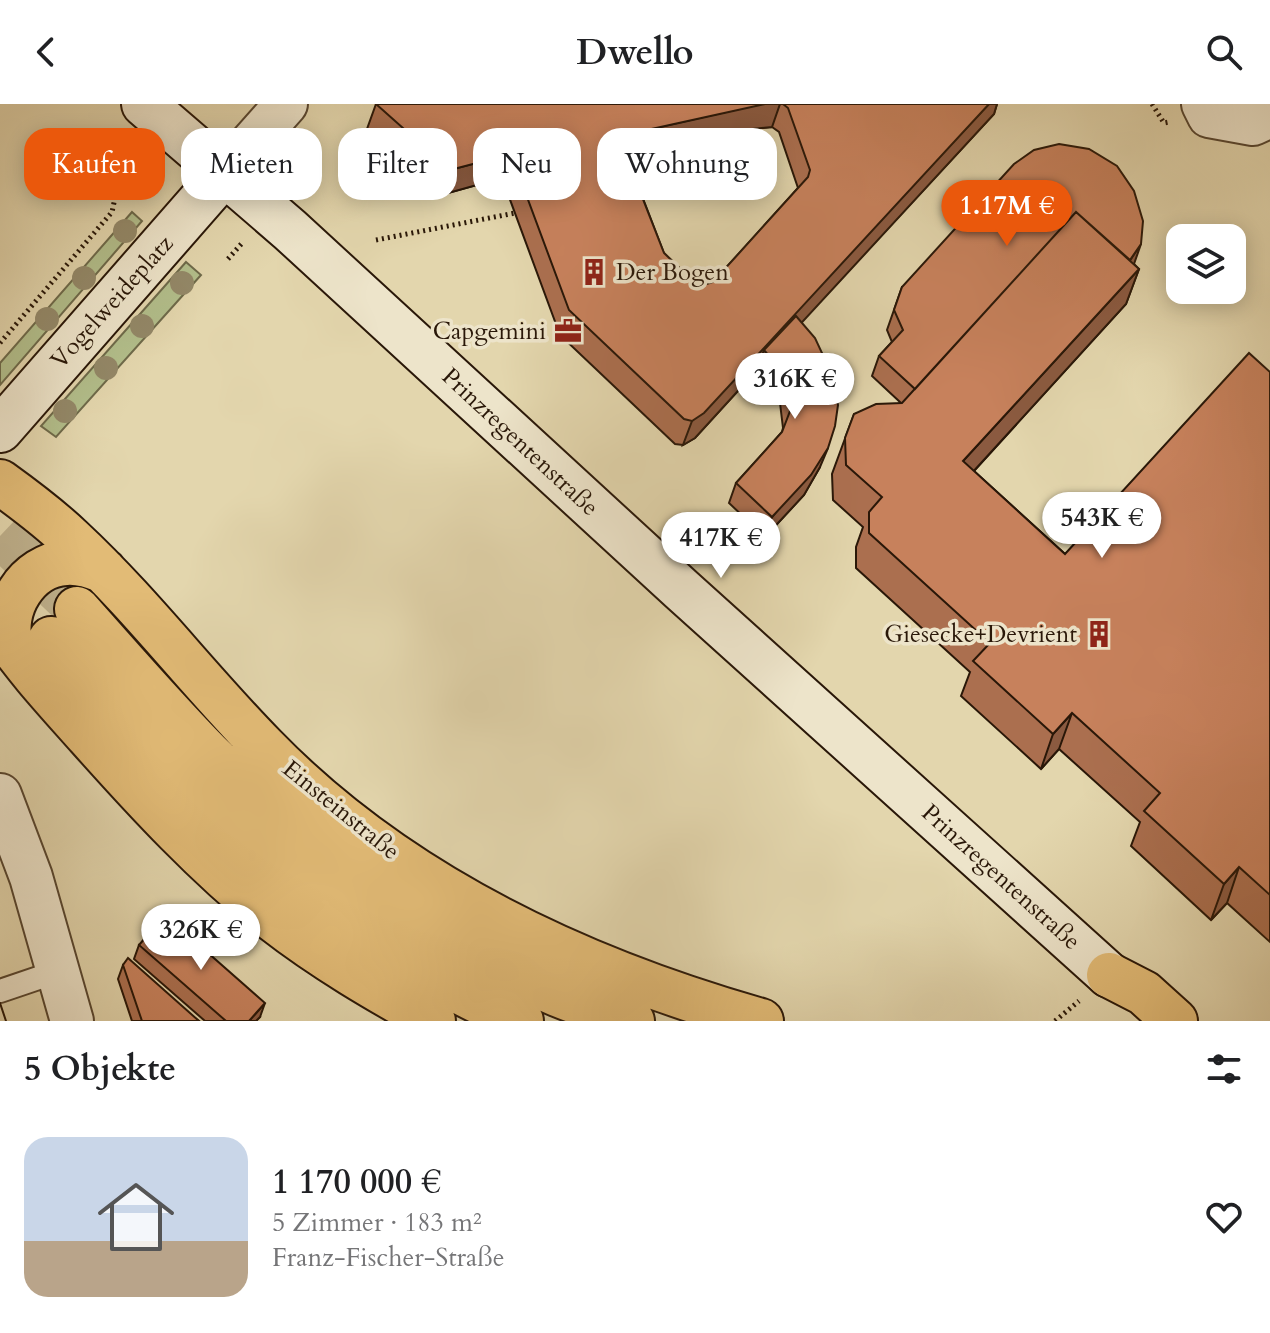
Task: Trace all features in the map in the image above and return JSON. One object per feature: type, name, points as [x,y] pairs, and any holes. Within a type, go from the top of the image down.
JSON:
[{"type":"highway","name":"Einsteinstraße","points":[[0,482],[56,525],[104,571],[266,749],[330,808],[384,847],[488,913],[547,944],[665,991],[761,1021]]},
{"type":"highway","points":[[104,571],[64,563],[46,567],[16,593],[9,609],[7,630],[35,631],[209,753],[292,828],[413,918],[557,994],[632,1021]]},
{"type":"highway","points":[[35,631],[112,763],[174,828],[275,920],[330,960],[433,1021]]},
{"type":"highway","points":[[35,631],[235,836],[279,874],[320,905],[405,960],[453,988],[521,1021]]},
{"type":"highway","points":[[1109,975],[1132,1009],[1135,1021]]},
{"type":"highway","points":[[1109,975],[1144,993],[1175,1021]]},
{"type":"main road","name":"Prinzregentenstraße","points":[[144,104],[181,136]]},
{"type":"main road","name":"Vogelweideplatz","points":[[0,430],[201,200]]},
{"type":"main road","name":"Prinzregentenstraße","points":[[255,200],[1109,975]]},
{"type":"street","points":[[265,128],[286,104]]},
{"type":"street","points":[[1203,104],[1209,116],[1253,124],[1270,116]]},
{"type":"street","points":[[0,795],[31,877],[72,1021]]},
{"type":"lane","points":[[0,991],[59,971]]},
{"type":"path","points":[[0,343],[112,212],[115,200]]},
{"type":"path","points":[[376,240],[515,213]]},
{"type":"green space","points":[[132,212],[142,221],[0,385],[0,363]]},
{"type":"green space","points":[[186,262],[201,275],[56,437],[41,426]]},
{"type":"building","name":"Der Bogen","points":[[376,104],[765,104],[656,128],[597,128],[597,200],[643,200],[664,253],[693,281],[704,285],[713,282],[808,177],[810,170],[788,108],[783,104],[989,104],[704,413],[692,421],[684,419],[569,310],[528,200],[581,200],[581,128],[473,128],[473,164],[457,168],[457,128],[403,128]]},
{"type":"building","points":[[1059,144],[1089,149],[1117,166],[1134,191],[1143,221],[1141,244],[1130,260],[1076,212],[915,389],[879,356],[903,330],[894,310],[902,287],[1014,164],[1034,150]]},
{"type":"building","name":"Giesecke+Devrient","points":[[1076,212],[1139,269],[963,461],[1065,554],[1249,353],[1270,372],[1270,895],[1239,867],[1224,884],[1144,811],[1160,793],[1072,713],[1053,734],[973,661],[990,643],[869,533],[869,512],[882,497],[846,465],[845,438],[854,414],[876,404],[902,403]]},
{"type":"building","points":[[796,316],[815,338],[829,368],[838,405],[828,448],[811,475],[772,517],[736,483],[782,432],[790,411],[787,383],[764,350]]},
{"type":"building","points":[[165,915],[265,1003],[249,1021],[226,1021],[139,945]]},
{"type":"building","points":[[128,958],[199,1021],[142,1021],[123,965]]},
{"type":"tunnel","points":[[0,536],[77,609]]},
{"type":"tram line","points":[[0,1003],[6,1021]]},
{"type":"place","name":"Der Bogen","points":[[594,272]]},
{"type":"place","name":"Capgemini","points":[[568,331]]},
{"type":"place","name":"Giesecke+Devrient","points":[[1099,634]]}]
